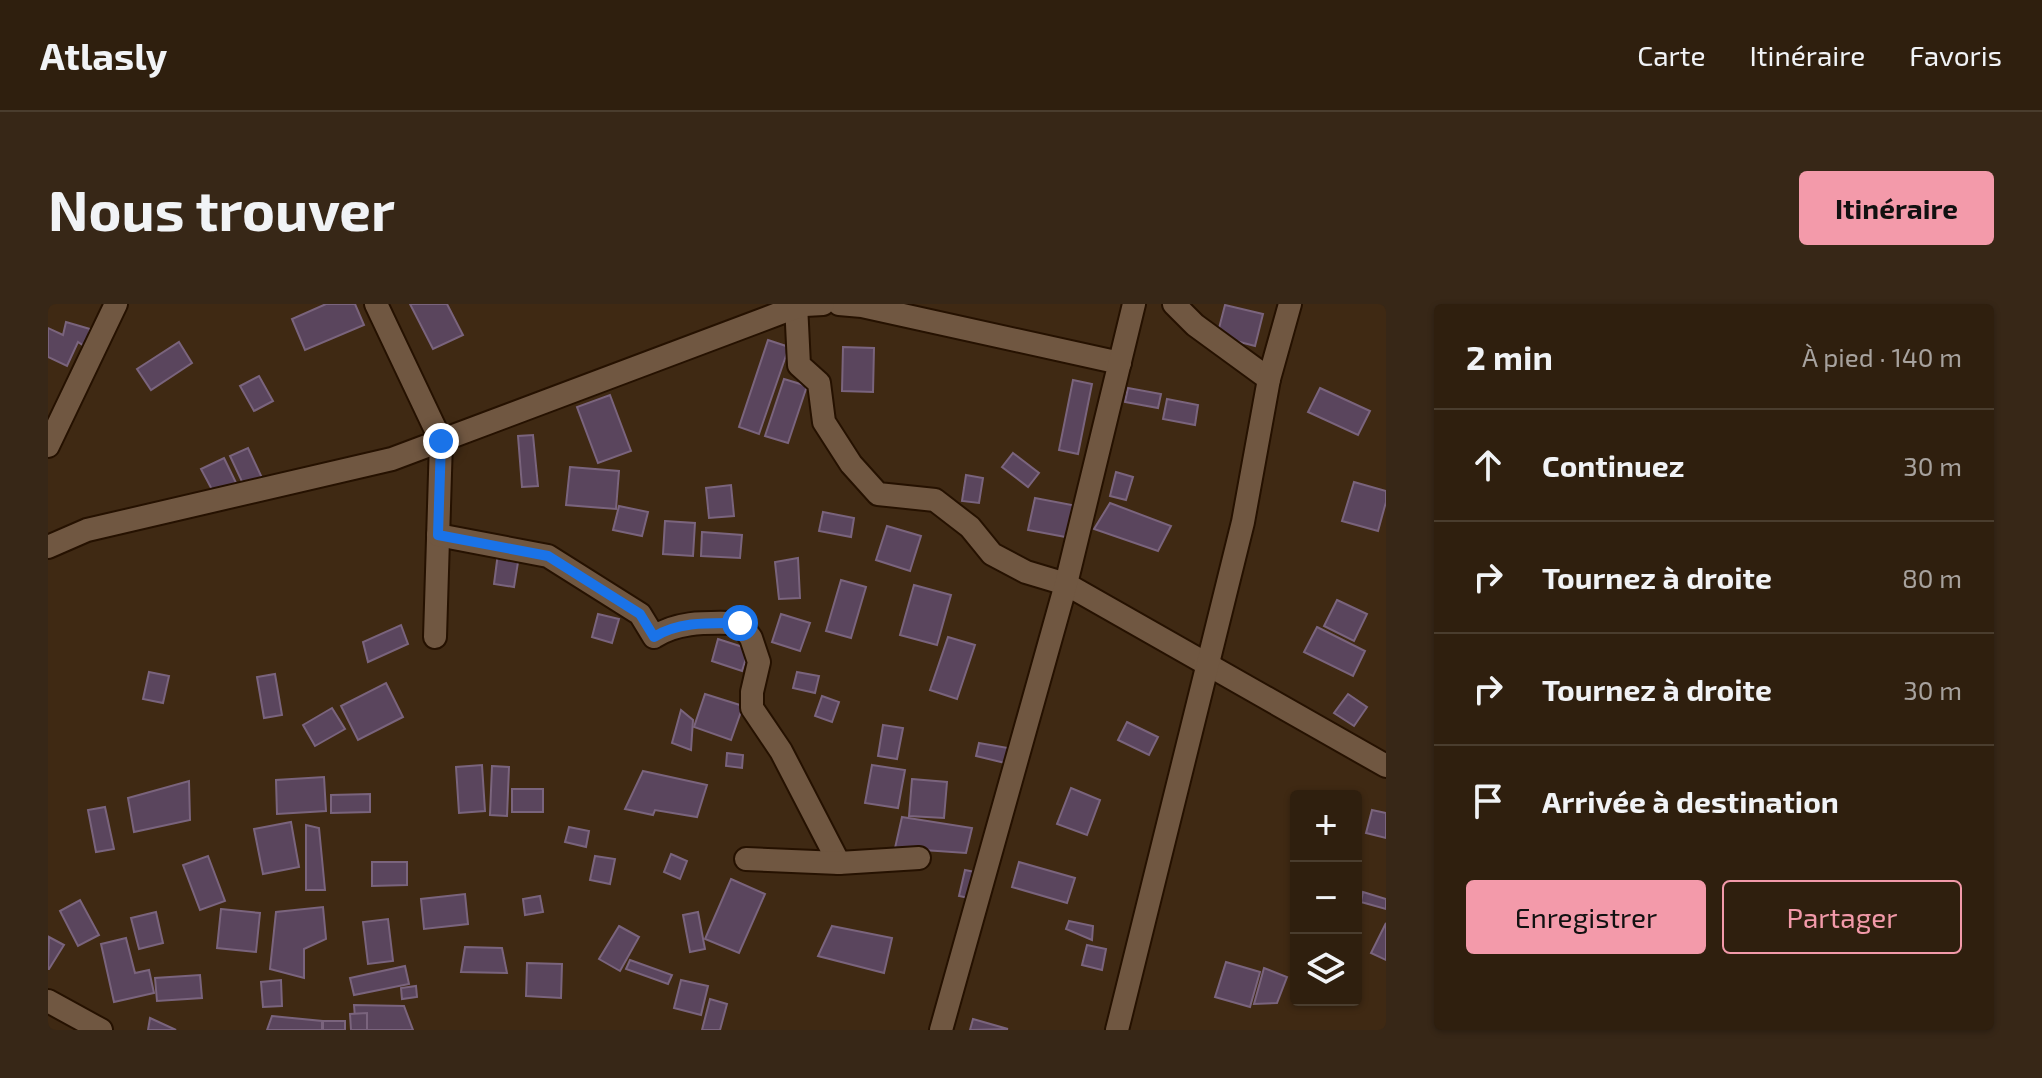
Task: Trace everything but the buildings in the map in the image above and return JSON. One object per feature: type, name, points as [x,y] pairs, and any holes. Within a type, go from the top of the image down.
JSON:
[{"type":"street","points":[[48,446],[116,304]]},
{"type":"street","points":[[376,304],[441,441],[435,637]]},
{"type":"street","points":[[48,547],[87,530],[369,465],[441,441],[796,306],[823,304]]},
{"type":"street","points":[[839,304],[862,306],[1120,363]]},
{"type":"street","points":[[941,1030],[1066,584],[1134,304]]},
{"type":"street","points":[[1174,304],[1195,325],[1269,379]]},
{"type":"street","points":[[1117,1030],[1209,665],[1243,522],[1269,379],[1290,304]]},
{"type":"street","points":[[796,306],[799,365],[819,383],[824,422],[851,464],[878,494],[935,500],[970,527],[992,554],[1026,572],[1066,584],[1386,766]]},
{"type":"street","points":[[438,535],[548,556],[640,614],[654,637],[666,629],[702,623],[740,623],[751,638],[759,662],[752,692],[752,708],[781,751],[839,863]]},
{"type":"street","points":[[746,859],[839,863],[919,858]]},
{"type":"street","points":[[48,1001],[101,1030]]},
{"type":"route","points":[[441,441],[438,535],[548,556],[640,614],[654,637],[666,629],[702,623],[740,623]]}]
